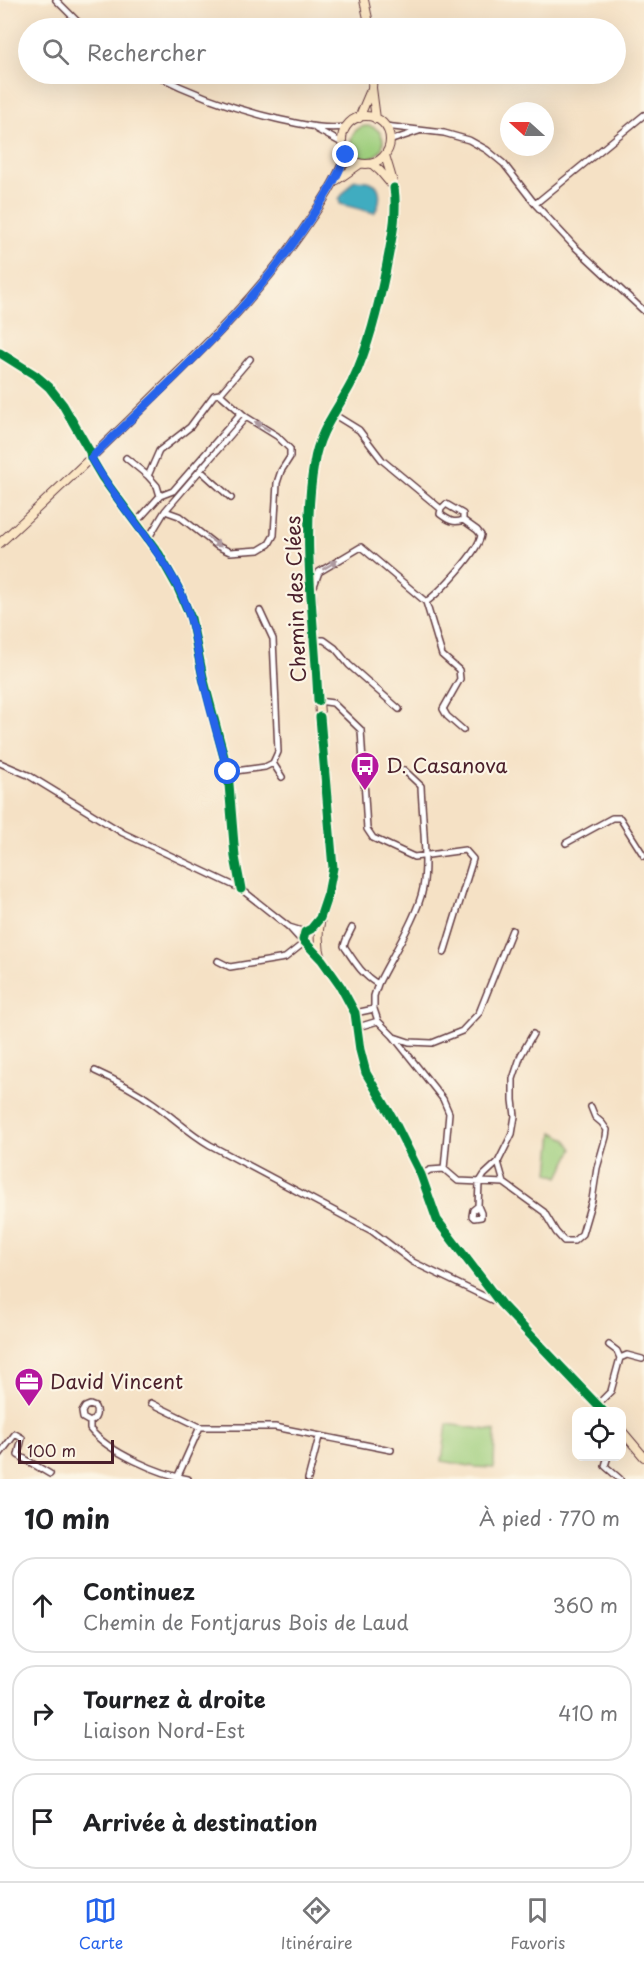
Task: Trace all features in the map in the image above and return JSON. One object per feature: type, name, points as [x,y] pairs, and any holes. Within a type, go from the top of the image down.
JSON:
[{"type":"street","points":[[56,0],[74,18]]},
{"type":"street","points":[[364,0],[368,18]]},
{"type":"street","points":[[175,84],[225,104],[312,127],[331,129],[346,127],[359,118],[365,117],[376,119],[385,126],[444,132],[469,141],[487,150],[504,164],[535,204],[574,246],[644,311]]},
{"type":"street","points":[[372,84],[376,119]]},
{"type":"street","points":[[359,118],[372,88]]},
{"type":"street","points":[[535,204],[644,115]]},
{"type":"street","points":[[346,127],[342,143],[346,155],[360,164],[372,164],[385,155],[390,141],[385,126]]},
{"type":"street","points":[[312,127],[342,143]]},
{"type":"street","points":[[390,141],[422,130]]},
{"type":"street","points":[[0,543],[224,328],[259,289],[278,266],[334,183],[346,155]]},
{"type":"street","name":"Chemin des Clées","points":[[310,937],[320,918],[328,894],[333,868],[311,593],[309,525],[312,472],[322,431],[351,382],[376,316],[394,226],[396,203],[385,155]]},
{"type":"street","points":[[334,183],[360,164]]},
{"type":"street","points":[[372,164],[394,188]]},
{"type":"street","points":[[0,353],[50,387],[63,405],[102,477],[159,555],[178,588],[191,618],[205,687],[228,772],[241,889]]},
{"type":"street","points":[[148,476],[159,451],[190,427],[214,395],[220,394],[250,359]]},
{"type":"street","points":[[165,511],[179,516],[217,546],[230,552],[259,550],[269,544],[274,535],[277,483],[290,457],[290,449],[271,431],[246,417],[220,394]]},
{"type":"street","points":[[134,521],[141,517],[160,496],[173,491],[241,413]]},
{"type":"street","points":[[333,414],[358,429],[382,460],[441,509]]},
{"type":"street","points":[[148,539],[165,511],[246,417]]},
{"type":"street","points":[[126,458],[157,486],[160,496]]},
{"type":"street","points":[[200,470],[231,498]]},
{"type":"street","points":[[446,504],[451,506],[463,514],[463,520],[457,523],[448,520],[440,514],[441,509],[446,504]]},
{"type":"street","points":[[426,602],[463,564],[480,542],[481,535],[463,520]]},
{"type":"street","points":[[311,593],[319,572],[361,547],[426,602],[442,655],[459,670],[460,679],[443,709],[447,716],[463,730]]},
{"type":"street","points":[[228,772],[273,764],[278,752],[273,639],[260,611]]},
{"type":"street","points":[[315,640],[324,640],[335,648],[349,665],[399,709]]},
{"type":"street","points":[[318,701],[333,703],[362,730],[367,829],[373,838],[414,857],[465,850],[473,859],[444,953]]},
{"type":"street","points":[[0,762],[28,775],[123,833],[241,889],[289,927],[310,937],[355,1013],[366,1073],[392,1117],[421,1175],[437,1220],[501,1304],[600,1407]]},
{"type":"street","points":[[273,764],[282,777]]},
{"type":"street","points":[[404,770],[421,786],[423,887],[417,907],[378,984],[374,996],[374,1009],[378,1021],[393,1036],[443,1099],[448,1113],[444,1169]]},
{"type":"street","points":[[566,843],[612,818],[620,818],[644,856]]},
{"type":"street","points":[[352,928],[345,946],[361,971],[378,984]]},
{"type":"street","points":[[393,1036],[432,1043],[462,1031],[479,1013],[512,930]]},
{"type":"street","points":[[218,961],[230,967],[285,958],[310,937]]},
{"type":"street","points":[[355,1013],[374,1009]]},
{"type":"street","points":[[358,1027],[378,1021]]},
{"type":"street","points":[[478,1206],[479,1183],[498,1162],[512,1134],[515,1116],[513,1079],[516,1067],[534,1034]]},
{"type":"street","points":[[95,1071],[145,1098],[187,1131],[210,1145],[372,1231],[413,1262],[501,1304]]},
{"type":"street","points":[[421,1175],[430,1170],[444,1169],[458,1180],[504,1183],[544,1212],[564,1241],[574,1241],[582,1234],[607,1130],[595,1117],[591,1107]]},
{"type":"street","points":[[498,1162],[504,1183]]},
{"type":"street","points":[[609,1345],[620,1358]]},
{"type":"street","points":[[598,1404],[611,1391],[620,1358],[627,1355],[642,1359]]},
{"type":"street","points":[[151,1403],[200,1427],[275,1427],[391,1450]]},
{"type":"street","points":[[90,1422],[83,1418],[82,1412],[90,1405],[97,1411],[96,1416],[90,1422],[90,1429],[96,1437],[149,1467],[176,1478],[188,1479]]},
{"type":"street","points":[[176,1478],[200,1427]]},
{"type":"street","points":[[18,1455],[22,1438],[15,1434],[2,1451],[18,1455],[50,1474]]},
{"type":"street","points":[[308,1479],[319,1437]]},
{"type":"street","points":[[626,1440],[644,1457]]},
{"type":"street","points":[[606,1461],[605,1466],[620,1479]]},
{"type":"green space","points":[[367,126],[378,131],[383,142],[378,153],[367,158],[356,153],[351,142],[356,131]]},
{"type":"green space","points":[[553,1132],[566,1139],[573,1149],[559,1177],[549,1173]]},
{"type":"green space","points":[[447,1424],[495,1431],[494,1468],[442,1461]]},
{"type":"water","points":[[356,180],[369,181],[378,188],[379,201],[374,213],[340,204],[339,199]]},
{"type":"cycle path","points":[[318,701],[309,552],[310,493],[314,464],[320,441],[352,382],[372,327],[383,284],[393,228],[394,188]]},
{"type":"cycle path","points":[[0,353],[35,375],[49,387],[63,405],[102,477],[159,554],[178,588],[191,618],[203,677],[228,772],[235,857],[241,889]]},
{"type":"cycle path","points":[[320,717],[333,868],[320,918],[311,929],[305,932],[303,940],[322,960],[341,987],[355,1013],[366,1073],[392,1117],[421,1175],[437,1220],[501,1304],[599,1407]]},
{"type":"place","name":"D. Casanova","points":[[365,792]]},
{"type":"place","name":"David Vincent","points":[[29,1408]]},
{"type":"route","points":[[228,772],[210,707],[191,618],[178,588],[159,555],[102,477],[91,458],[224,328],[259,289],[317,210],[334,183],[346,155]]}]
